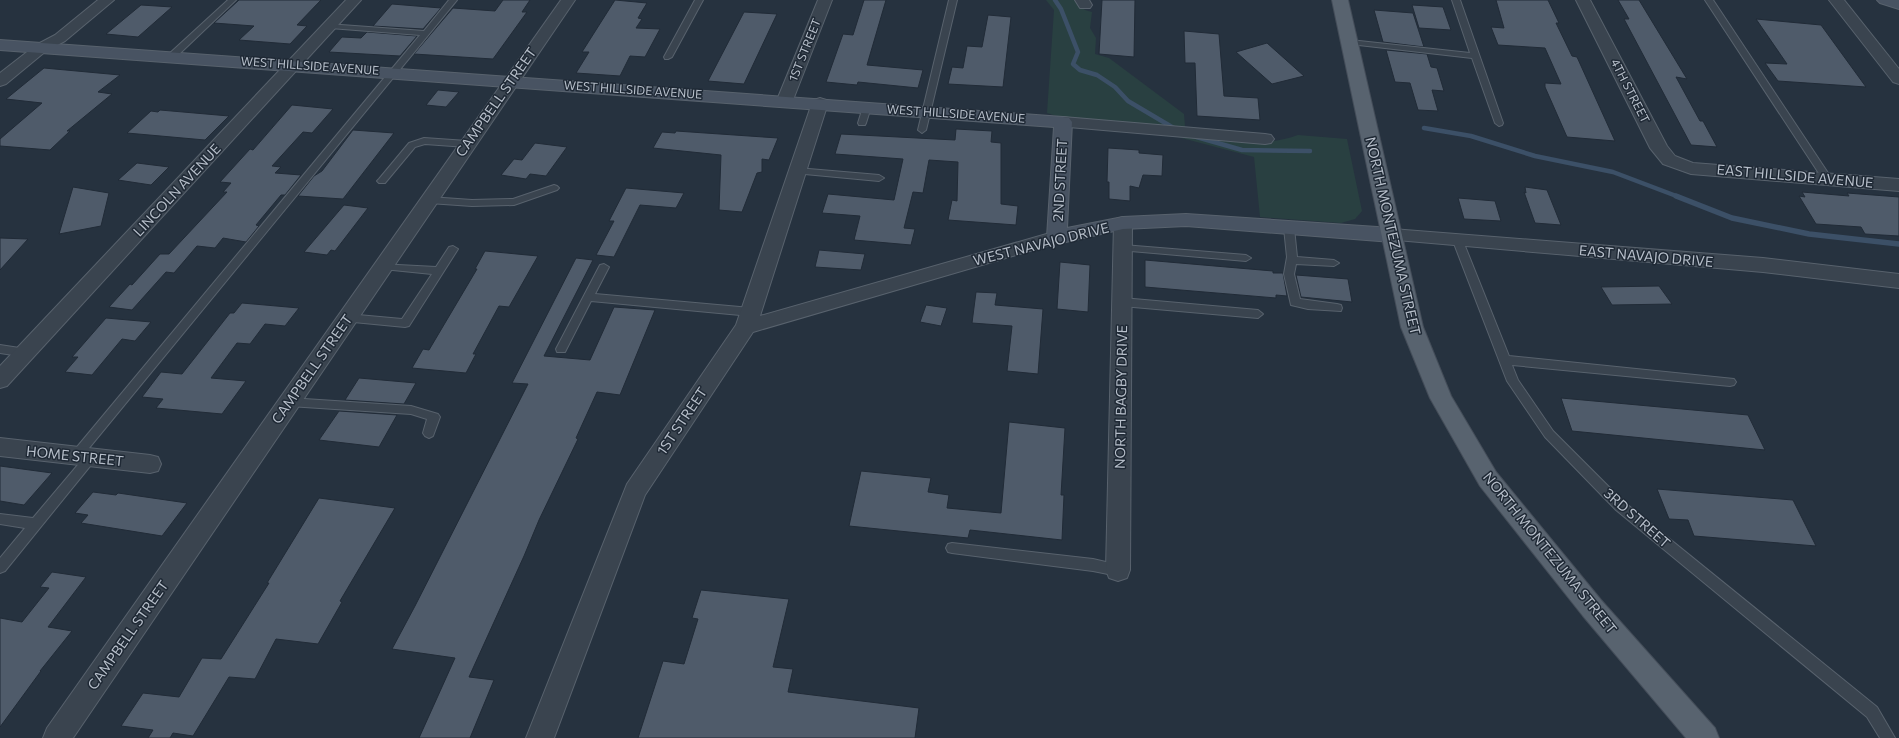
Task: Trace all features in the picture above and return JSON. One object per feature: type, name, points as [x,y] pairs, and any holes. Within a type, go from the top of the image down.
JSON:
[{"type":"main road","name":"NORTH MONTEZUMA STREET","points":[[1340,0],[1412,327],[1441,398],[1488,479],[1592,608],[1705,738]]},
{"type":"street","points":[[0,81],[42,48],[60,38],[107,0]]},
{"type":"street","name":"LINCOLN AVENUE","points":[[0,380],[354,0]]},
{"type":"street","name":"CAMPBELL STREET","points":[[57,738],[568,0]]},
{"type":"street","name":"1ST STREET","points":[[785,100],[825,0]]},
{"type":"street","name":"4TH STREET","points":[[1583,0],[1659,148],[1669,160],[1691,168]]},
{"type":"street","points":[[1836,0],[1899,79]]},
{"type":"street","points":[[1885,0],[1899,4]]},
{"type":"street","name":"WEST HILLSIDE AVENUE","points":[[0,45],[293,64],[785,100],[1266,138]]},
{"type":"street","name":"1ST STREET","points":[[540,738],[635,491],[748,319],[820,103]]},
{"type":"street","name":"2ND STREET","points":[[1057,237],[1063,122]]},
{"type":"street","name":"EAST HILLSIDE AVENUE","points":[[1691,168],[1899,185]]},
{"type":"street","name":"WEST NAVAJO DRIVE","points":[[748,319],[1057,237],[1123,223],[1186,220],[1392,235]]},
{"type":"street","name":"NORTH BAGBY DRIVE","points":[[1118,570],[1123,223]]},
{"type":"street","name":"EAST NAVAJO DRIVE","points":[[1392,235],[1763,265],[1899,281]]},
{"type":"street","name":"HOME STREET","points":[[0,447],[150,464]]},
{"type":"lane","points":[[172,56],[232,0]]},
{"type":"lane","points":[[0,567],[35,524],[84,457],[453,0]]},
{"type":"lane","points":[[668,57],[700,0]]},
{"type":"lane","points":[[922,130],[953,0]]},
{"type":"lane","points":[[1456,0],[1499,123]]},
{"type":"lane","points":[[1709,0],[1827,179]]},
{"type":"lane","points":[[330,26],[426,33]]},
{"type":"lane","points":[[1350,42],[1476,56]]},
{"type":"lane","points":[[862,124],[867,107]]},
{"type":"lane","points":[[382,181],[412,145],[424,141],[467,144]]},
{"type":"lane","points":[[797,171],[879,178]]},
{"type":"lane","points":[[429,200],[472,203],[514,202],[554,188]]},
{"type":"lane","points":[[1289,228],[1291,260],[1289,274],[1295,302],[1337,308]]},
{"type":"lane","name":"3RD STREET","points":[[1458,241],[1513,381],[1549,434],[1620,506],[1872,712],[1888,738]]},
{"type":"lane","points":[[1123,248],[1246,258]]},
{"type":"lane","points":[[347,318],[405,322],[452,249]]},
{"type":"lane","points":[[1291,260],[1334,263]]},
{"type":"lane","points":[[383,266],[438,271]]},
{"type":"lane","points":[[561,349],[604,266]]},
{"type":"lane","points":[[588,297],[748,319]]},
{"type":"lane","points":[[1122,302],[1258,314]]},
{"type":"lane","points":[[0,349],[26,353]]},
{"type":"lane","points":[[1505,360],[1730,382]]},
{"type":"lane","points":[[289,402],[411,410],[434,417],[429,433]]},
{"type":"lane","points":[[0,520],[35,524]]},
{"type":"lane","points":[[952,548],[1094,565],[1118,570]]},
{"type":"green space","points":[[1046,0],[1074,0],[1085,10],[1092,12],[1090,28],[1096,38],[1095,54],[1109,58],[1184,114],[1185,127],[1066,119],[1047,113],[1054,10]]},
{"type":"green space","points":[[1298,135],[1347,139],[1362,211],[1355,219],[1341,223],[1260,217],[1254,157],[1174,136],[1220,141],[1253,142],[1284,139]]},
{"type":"building","points":[[239,0],[321,0],[297,25],[307,26],[290,44],[239,40],[254,26],[214,23]]},
{"type":"building","points":[[503,0],[530,0],[522,12],[527,12],[493,59],[414,54],[453,8],[495,11]]},
{"type":"building","points":[[615,0],[647,3],[638,18],[642,19],[636,28],[660,29],[645,57],[630,56],[620,76],[576,73],[589,52],[582,52]]},
{"type":"building","points":[[864,0],[886,0],[867,65],[923,70],[918,88],[858,82],[857,85],[826,82],[843,34],[853,35]]},
{"type":"building","points":[[1102,0],[1135,0],[1134,57],[1099,54]]},
{"type":"building","points":[[1496,0],[1548,0],[1559,23],[1556,23],[1572,56],[1577,57],[1615,141],[1567,137],[1545,87],[1545,83],[1561,84],[1545,48],[1498,45],[1491,27],[1504,28]]},
{"type":"building","points":[[1618,0],[1639,0],[1687,79],[1676,77],[1700,121],[1703,121],[1717,147],[1691,145],[1624,19],[1629,19]]},
{"type":"building","points":[[392,4],[441,8],[423,29],[373,26]]},
{"type":"building","points":[[141,5],[172,7],[138,37],[106,34]]},
{"type":"building","points":[[1412,5],[1443,7],[1451,30],[1419,28]]},
{"type":"building","points":[[1374,10],[1413,13],[1424,47],[1383,42]]},
{"type":"building","points":[[744,12],[777,14],[744,84],[708,81]]},
{"type":"building","points":[[988,15],[1011,17],[1003,87],[948,84],[952,67],[963,68],[967,46],[982,47]]},
{"type":"building","points":[[1756,19],[1821,25],[1866,87],[1778,81],[1765,63],[1787,64]]},
{"type":"building","points":[[1184,31],[1219,34],[1224,96],[1258,98],[1260,120],[1197,116],[1195,63],[1185,63]]},
{"type":"building","points":[[367,32],[417,36],[400,56],[329,52],[342,37],[361,38]]},
{"type":"building","points":[[1267,43],[1304,76],[1272,84],[1236,52]]},
{"type":"building","points":[[1386,50],[1427,54],[1431,67],[1437,68],[1444,91],[1432,90],[1438,111],[1418,110],[1410,83],[1395,82]]},
{"type":"building","points":[[44,68],[120,75],[98,92],[112,94],[67,131],[70,131],[50,150],[0,146],[0,139],[42,103],[6,99]]},
{"type":"building","points":[[438,90],[459,92],[446,107],[426,105]]},
{"type":"building","points":[[292,105],[333,109],[312,133],[303,132],[272,166],[281,167],[275,173],[301,175],[285,195],[281,195],[256,225],[259,226],[246,242],[223,238],[215,248],[197,246],[174,273],[166,272],[132,310],[109,307],[130,284],[132,285],[160,254],[169,254],[227,192],[223,192],[231,183],[220,182],[250,149],[253,150]]},
{"type":"building","points":[[160,110],[229,116],[205,140],[127,133],[151,111],[158,112]]},
{"type":"building","points":[[956,129],[992,131],[991,142],[1001,143],[1001,204],[1018,206],[1016,225],[948,220],[952,200],[957,201],[958,162],[929,160],[923,193],[913,192],[904,228],[915,229],[911,245],[854,240],[860,216],[822,213],[828,194],[894,200],[903,159],[835,154],[841,134],[955,140]]},
{"type":"building","points":[[353,130],[394,133],[343,199],[298,196],[314,176],[322,171]]},
{"type":"building","points":[[676,131],[778,138],[769,160],[762,159],[762,172],[757,173],[742,212],[719,210],[721,155],[653,148],[662,132],[675,133]]},
{"type":"building","points":[[535,143],[567,147],[546,176],[530,174],[526,179],[501,175],[514,159],[522,160]]},
{"type":"building","points":[[1108,148],[1139,150],[1139,153],[1163,155],[1162,176],[1143,175],[1139,188],[1130,186],[1130,201],[1109,199],[1109,182],[1107,182]]},
{"type":"building","points":[[137,163],[169,167],[151,185],[118,180]]},
{"type":"building","points":[[73,187],[109,193],[101,226],[59,234]]},
{"type":"building","points":[[1525,187],[1547,190],[1561,225],[1535,223],[1524,192],[1526,193]]},
{"type":"building","points":[[626,188],[684,193],[676,208],[640,205],[614,257],[596,255],[614,221],[609,221]]},
{"type":"building","points":[[1802,192],[1849,196],[1847,193],[1899,197],[1899,236],[1865,234],[1861,227],[1816,224],[1799,196],[1805,197]]},
{"type":"building","points":[[1458,198],[1495,201],[1501,221],[1464,219]]},
{"type":"building","points":[[344,205],[368,208],[335,251],[331,250],[327,255],[304,252]]},
{"type":"building","points":[[0,238],[28,239],[0,270]]},
{"type":"building","points":[[819,250],[865,254],[861,270],[815,267]]},
{"type":"building","points":[[485,251],[538,256],[509,307],[499,306],[473,354],[476,354],[466,373],[412,368],[423,349],[429,350],[477,269],[475,269]]},
{"type":"building","points":[[576,258],[593,260],[544,356],[590,360],[614,307],[655,310],[620,395],[597,392],[576,438],[578,439],[539,520],[469,677],[494,680],[470,738],[419,738],[455,658],[392,649],[528,384],[512,383]]},
{"type":"building","points":[[1145,260],[1283,273],[1287,296],[1276,295],[1276,298],[1145,287]]},
{"type":"building","points":[[1060,262],[1090,265],[1088,312],[1057,309]]},
{"type":"building","points":[[1296,275],[1348,279],[1352,302],[1301,297]]},
{"type":"building","points":[[1659,286],[1672,304],[1612,305],[1601,287]]},
{"type":"building","points":[[976,292],[997,293],[995,305],[1043,309],[1038,374],[1007,371],[1012,326],[972,323]]},
{"type":"building","points":[[242,303],[299,308],[285,326],[265,324],[250,344],[237,343],[211,378],[246,381],[222,414],[156,408],[163,399],[142,397],[161,372],[182,374],[230,313],[234,313]]},
{"type":"building","points":[[926,305],[947,308],[941,326],[920,322]]},
{"type":"building","points":[[106,318],[151,322],[135,341],[122,339],[92,375],[65,372],[78,357],[72,357]]},
{"type":"building","points":[[359,378],[416,383],[404,404],[345,400]]},
{"type":"building","points":[[1561,398],[1748,415],[1765,450],[1572,431]]},
{"type":"building","points":[[339,411],[397,415],[379,447],[319,440]]},
{"type":"building","points":[[1009,422],[1065,428],[1061,495],[1064,495],[1062,540],[970,530],[968,538],[849,526],[861,471],[931,478],[928,492],[949,495],[947,508],[1001,513]]},
{"type":"building","points":[[0,466],[52,473],[24,505],[0,501]]},
{"type":"building","points":[[1657,489],[1793,500],[1816,546],[1694,536],[1688,520],[1669,519]]},
{"type":"building","points":[[93,492],[116,495],[118,493],[187,503],[162,536],[81,523],[88,515],[75,513]]},
{"type":"building","points":[[319,498],[395,508],[340,601],[342,602],[318,644],[276,639],[255,679],[229,677],[193,736],[173,733],[170,738],[148,738],[153,730],[121,726],[143,693],[179,697],[202,658],[221,659],[269,583],[267,583]]},
{"type":"building","points":[[52,572],[86,577],[48,627],[72,631],[40,671],[0,727],[0,618],[22,622],[49,588],[40,587]]},
{"type":"building","points":[[701,590],[789,599],[773,667],[793,669],[788,692],[919,708],[915,738],[638,738],[663,661],[684,664],[698,619],[692,618]]},
{"type":"waterway","points":[[1055,0],[1061,9],[1078,52],[1073,64],[1080,70],[1097,75],[1115,87],[1128,101],[1177,130]]},
{"type":"waterway","points":[[1424,128],[1471,136],[1535,156],[1613,172],[1679,197]]},
{"type":"waterway","points":[[1193,136],[1242,150],[1310,151]]},
{"type":"waterway","points":[[1676,196],[1732,218],[1809,234],[1899,244]]}]
